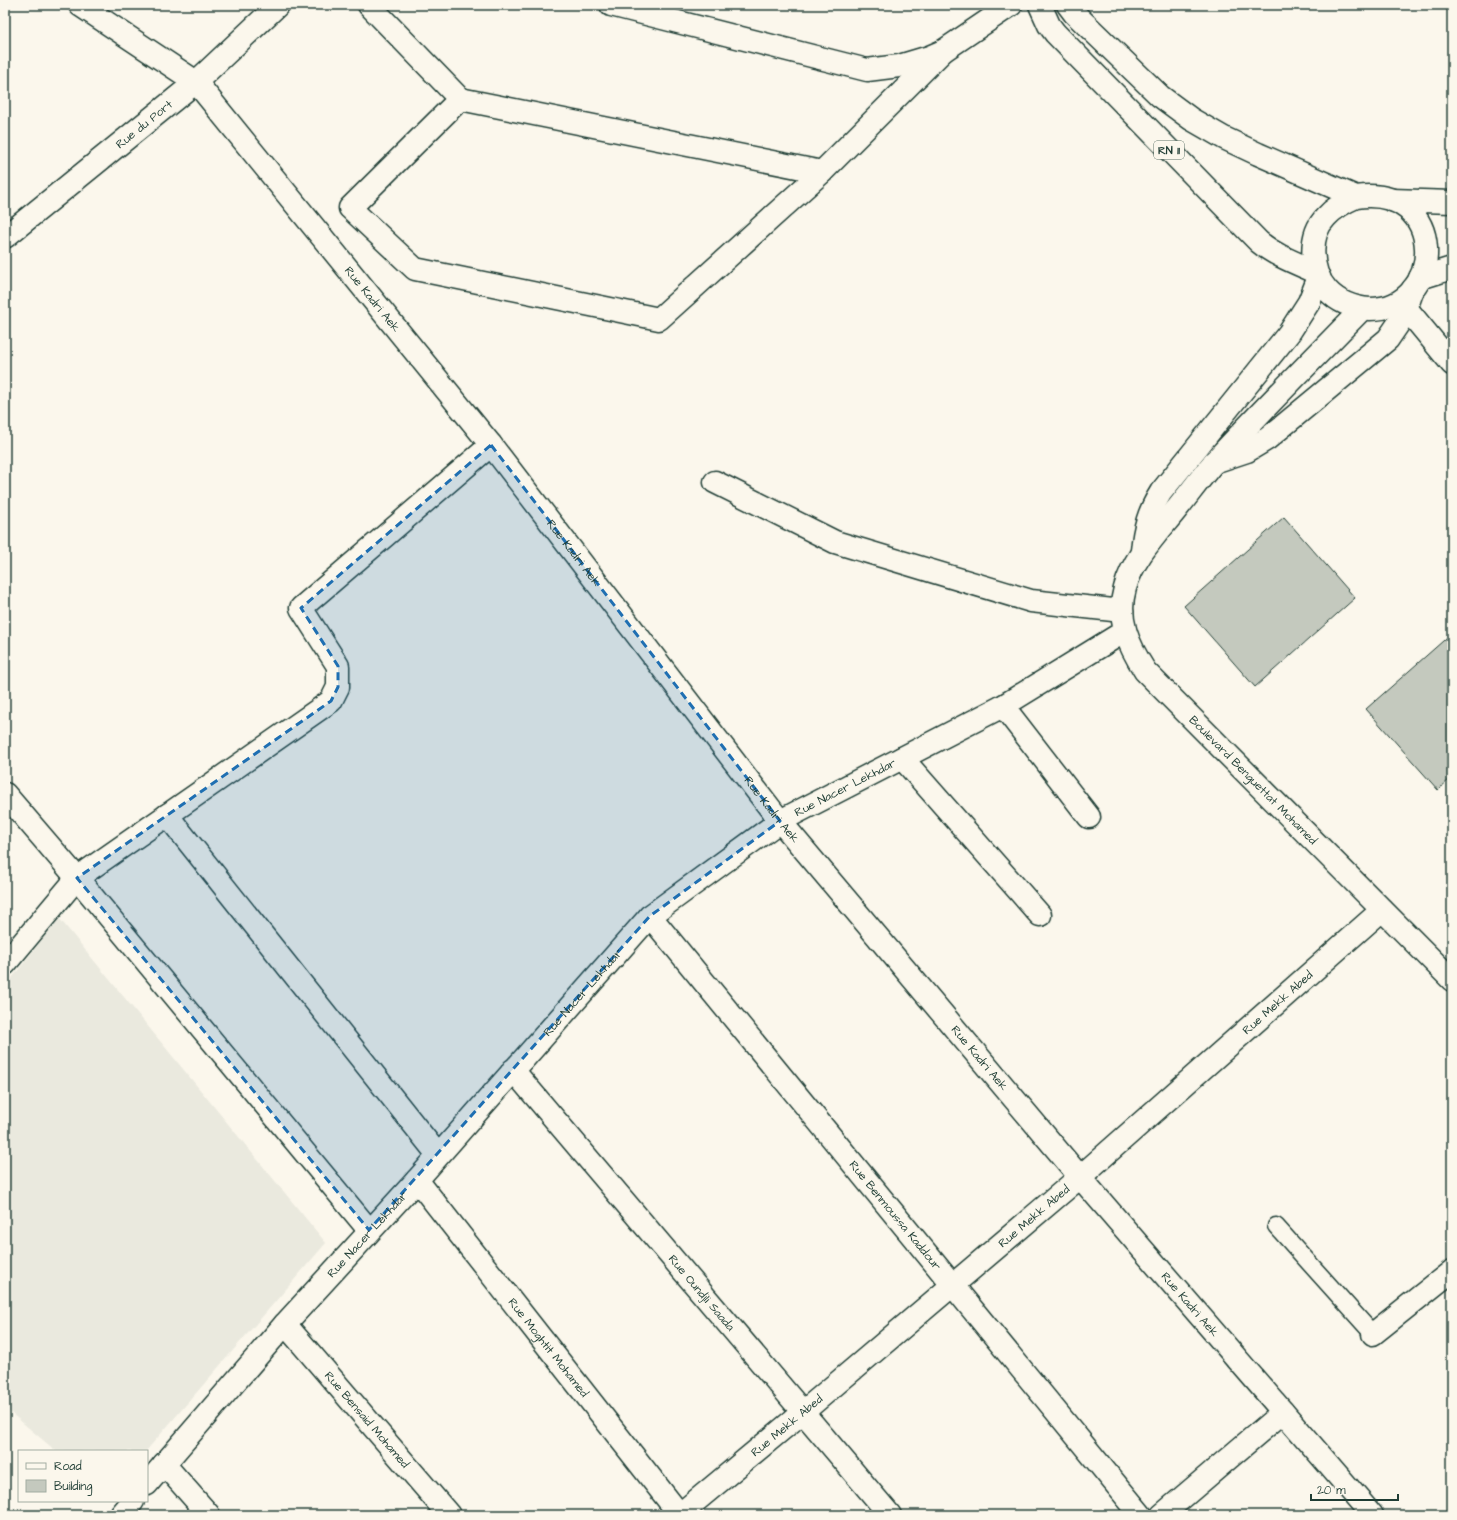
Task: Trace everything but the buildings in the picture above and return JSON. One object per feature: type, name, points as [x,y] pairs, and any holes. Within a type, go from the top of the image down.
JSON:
[{"type":"street","name":"Rue Kadri Aek","points":[[80,5],[196,82],[491,445],[780,821],[1080,1177],[1372,1515]]},
{"type":"street","name":"Rue du Port","points":[[5,237],[196,82],[278,5]]},
{"type":"street","points":[[369,5],[460,99],[822,172]]},
{"type":"street","points":[[611,5],[867,70],[899,66],[943,51],[1011,5]]},
{"type":"street","name":"RN 11","points":[[1040,5],[1055,33],[1259,242],[1285,259],[1318,275]]},
{"type":"street","points":[[1068,5],[1074,13],[1160,96],[1191,119],[1224,138],[1356,197]]},
{"type":"street","points":[[460,99],[350,208],[415,268],[659,319],[822,172],[943,51]]},
{"type":"street","points":[[1214,462],[1247,451],[1267,439],[1388,339],[1403,317],[1413,292],[1426,264],[1427,248],[1424,233],[1416,219],[1406,208],[1392,200],[1380,196],[1368,195],[1356,197],[1339,204],[1324,218],[1316,234],[1313,254],[1318,275],[1326,289],[1336,298],[1348,305],[1376,309],[1390,305],[1402,299],[1413,292],[1452,268]]},
{"type":"street","points":[[1392,200],[1452,202]]},
{"type":"street","points":[[1142,552],[1148,515],[1161,492],[1289,333],[1309,302],[1318,275]]},
{"type":"street","points":[[1413,292],[1452,364]]},
{"type":"street","name":"Boulevard Benguettat Mohamed","points":[[1362,308],[1214,462],[1142,552],[1131,570],[1124,590],[1124,621],[1133,652],[1145,670],[1452,980]]},
{"type":"street","points":[[5,964],[77,878],[331,701],[338,687],[338,666],[301,608],[491,445]]},
{"type":"street","points":[[715,482],[835,542],[1031,602],[1124,621]]},
{"type":"street","name":"Rue Nacer Lekhdar","points":[[148,1483],[285,1324],[417,1180],[650,916],[780,821],[1003,706],[1124,621]]},
{"type":"street","points":[[1003,706],[1089,817]]},
{"type":"street","points":[[902,758],[1040,915]]},
{"type":"street","points":[[5,794],[77,878],[370,1230]]},
{"type":"street","points":[[167,816],[438,1155]]},
{"type":"street","name":"Rue Mekk Abed","points":[[679,1515],[1080,1177],[1382,910]]},
{"type":"street","name":"Rue Benmoussa Kaddour","points":[[650,916],[1141,1515]]},
{"type":"street","name":"Rue Oundjli Saada","points":[[513,1070],[890,1515]]},
{"type":"street","name":"Rue Moghtit Mohamed","points":[[417,1180],[679,1515]]},
{"type":"street","points":[[1373,1334],[1452,1271]]},
{"type":"street","name":"Rue Bensaid Mohamed","points":[[285,1324],[449,1515]]},
{"type":"street","points":[[1162,1515],[1283,1412]]},
{"type":"street","points":[[164,1464],[209,1515]]},
{"type":"street","points":[[121,1515],[132,1502]]},
{"type":"lane","points":[[1276,1226],[1373,1334]]},
{"type":"highlighted area","points":[[491,445],[780,821],[650,916],[369,1230],[77,878],[331,701],[338,687],[338,666],[301,608]]},
{"type":"shaded area","points":[[59,918],[326,1243],[147,1450],[55,1450],[5,1408],[5,987]]}]
